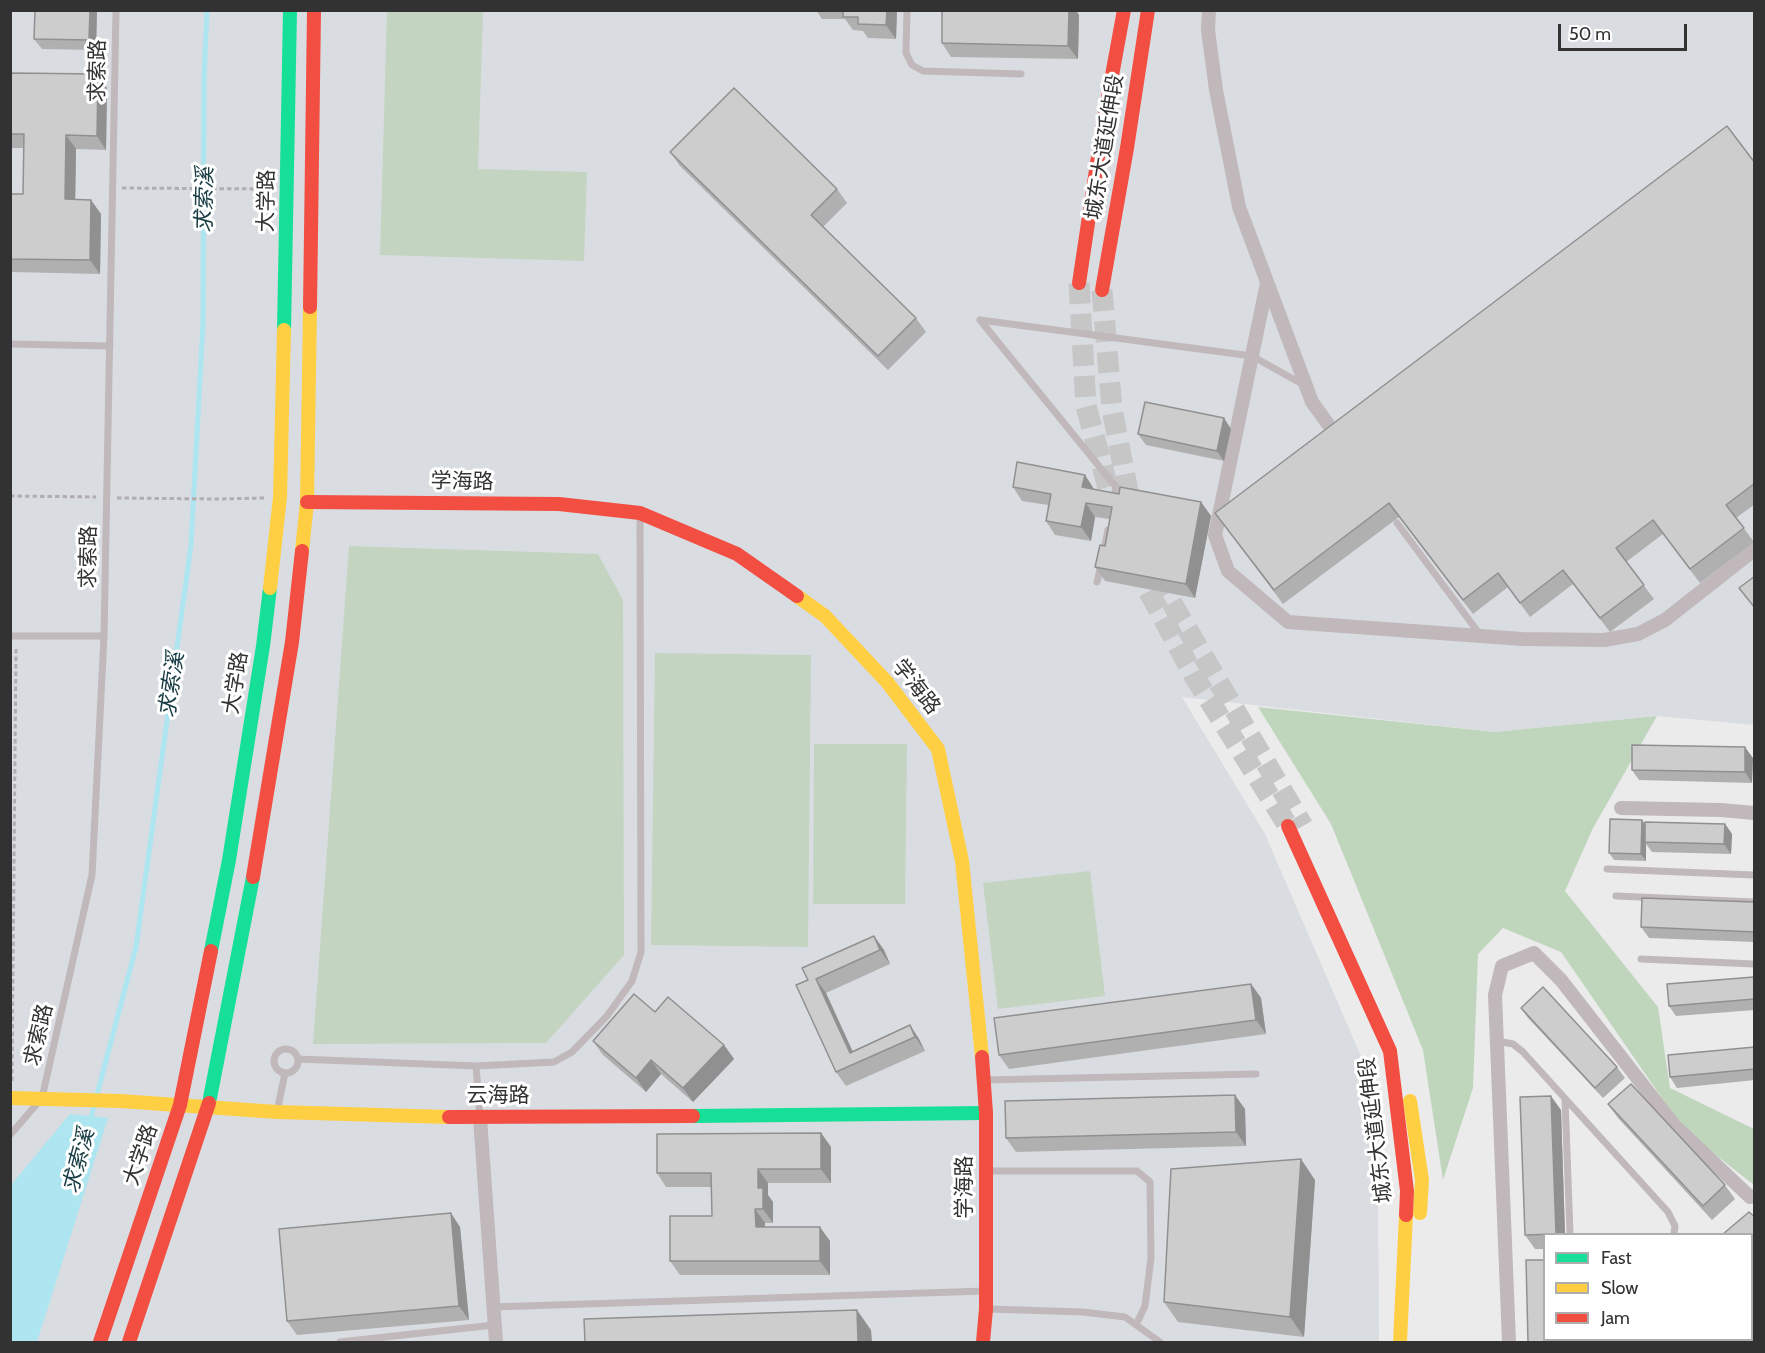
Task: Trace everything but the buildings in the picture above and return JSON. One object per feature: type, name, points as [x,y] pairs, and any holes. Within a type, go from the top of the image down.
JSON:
[{"type":"main road","name":"大学路","points":[[100,1342],[180,1106],[229,860],[263,646],[280,497],[290,10]]},
{"type":"main road","points":[[129,1342],[208,1108],[255,868],[290,654],[307,501],[314,10]]},
{"type":"main road","name":"城东大道延伸段","points":[[1079,283],[1102,130],[1124,10]]},
{"type":"main road","name":"城东大道延伸段","points":[[1102,290],[1148,10]]},
{"type":"main road","name":"学海路","points":[[307,501],[559,504],[640,513],[737,554],[825,616],[887,682],[938,749],[962,861],[978,1008],[986,1113],[986,1309],[983,1342]]},
{"type":"main road","name":"城东大道延伸段","points":[[1288,826],[1390,1051],[1407,1191],[1400,1342]]},
{"type":"main road","name":"城东大道延伸段","points":[[1318,858],[1404,1053],[1405,1064]]},
{"type":"main road","name":"城东大道延伸段","points":[[1408,1088],[1422,1180],[1413,1342]]},
{"type":"main road","name":"云海路","points":[[11,1098],[120,1101],[277,1112],[480,1118],[986,1113]]},
{"type":"street","points":[[1209,10],[1208,30],[1216,90],[1239,207],[1312,402],[1328,424]]},
{"type":"street","points":[[1267,283],[1215,535],[1228,571],[1288,622],[1522,639],[1604,640],[1638,634],[1665,620],[1755,550]]},
{"type":"street","points":[[1621,808],[1755,813]]},
{"type":"street","points":[[1509,1342],[1495,995],[1502,966],[1534,953],[1561,980],[1674,1125],[1750,1197],[1755,1196]]},
{"type":"street","points":[[480,1118],[496,1342]]},
{"type":"lane","name":"求索路","points":[[42,1098],[92,875],[104,636],[116,10]]},
{"type":"lane","points":[[907,10],[906,53],[912,65],[923,71],[1021,74]]},
{"type":"lane","points":[[1114,497],[1116,488],[980,320],[1252,356],[1306,386]]},
{"type":"lane","points":[[10,344],[110,346]]},
{"type":"lane","points":[[298,1059],[476,1066],[554,1062],[572,1052],[607,1016],[632,981],[641,952],[640,513]]},
{"type":"lane","points":[[1397,523],[1482,636]]},
{"type":"lane","points":[[1097,582],[1107,530]]},
{"type":"lane","points":[[13,636],[104,636]]},
{"type":"lane","points":[[1606,869],[1755,875]]},
{"type":"lane","points":[[1616,896],[1755,902]]},
{"type":"lane","points":[[1641,959],[1755,964]]},
{"type":"lane","points":[[1497,1041],[1513,1044],[1523,1052],[1668,1212],[1675,1226],[1674,1233]]},
{"type":"lane","points":[[285,1048],[294,1051],[298,1059],[297,1066],[285,1073],[277,1069],[273,1060],[277,1052],[285,1048]]},
{"type":"lane","points":[[476,1066],[480,1118]]},
{"type":"lane","points":[[277,1112],[285,1073]]},
{"type":"lane","points":[[984,1080],[1256,1074]]},
{"type":"lane","points":[[10,1135],[42,1098]]},
{"type":"lane","points":[[1565,1099],[1570,1233]]},
{"type":"lane","points":[[986,1171],[1137,1171],[1149,1182],[1151,1258],[1145,1306],[1136,1325]]},
{"type":"lane","points":[[493,1307],[986,1291]]},
{"type":"lane","points":[[986,1309],[1083,1312],[1125,1317],[1160,1342]]},
{"type":"lane","points":[[340,1342],[494,1325]]},
{"type":"path","points":[[112,188],[262,190]]},
{"type":"path","points":[[10,496],[168,499],[280,497]]},
{"type":"path","points":[[11,1098],[13,636]]},
{"type":"shaded area","points":[[10,11],[1754,11],[1754,725],[1657,716],[1495,732],[1182,697],[1265,834],[1373,1084],[1378,1180],[1379,1342],[11,1342]]},
{"type":"green space","points":[[387,11],[483,11],[478,169],[587,172],[584,261],[380,255]]},
{"type":"green space","points":[[349,546],[598,554],[623,600],[624,955],[546,1043],[313,1044]]},
{"type":"green space","points":[[655,653],[811,655],[808,947],[651,945]]},
{"type":"green space","points":[[1258,707],[1495,732],[1657,716],[1593,828],[1565,891],[1658,1007],[1670,1088],[1754,1129],[1754,1185],[1684,1130],[1561,952],[1503,928],[1478,954],[1473,1088],[1443,1180],[1423,1050],[1331,824]]},
{"type":"green space","points":[[814,744],[907,744],[905,904],[813,904]]},
{"type":"green space","points":[[1090,871],[1105,996],[998,1009],[983,883]]},
{"type":"water","points":[[70,1114],[108,1118],[37,1342],[11,1342],[11,1185]]},
{"type":"waterway","name":"求索溪","points":[[90,1121],[136,947],[191,545],[203,323],[204,79],[207,10]]},
{"type":"tunnel","points":[[1079,283],[1086,406],[1117,521]]},
{"type":"tunnel","points":[[1102,290],[1112,409],[1133,517]]},
{"type":"tunnel","points":[[1134,564],[1194,676],[1288,826]]},
{"type":"tunnel","points":[[1156,576],[1303,826]]},
{"type":"traffic: fast","points":[[284,330],[290,10]]},
{"type":"traffic: fast","points":[[211,951],[229,860],[270,588]]},
{"type":"traffic: fast","points":[[209,1103],[253,877]]},
{"type":"traffic: fast","points":[[693,1116],[986,1113]]},
{"type":"traffic: slow","points":[[302,551],[307,502],[310,307]]},
{"type":"traffic: slow","points":[[270,588],[280,497],[284,330]]},
{"type":"traffic: slow","points":[[797,596],[825,616],[887,682],[938,749],[962,861],[982,1057]]},
{"type":"traffic: slow","points":[[10,1098],[120,1101],[277,1112],[449,1117]]},
{"type":"traffic: slow","points":[[1410,1101],[1422,1180],[1420,1213]]},
{"type":"traffic: slow","points":[[1400,1342],[1406,1215]]},
{"type":"traffic: jam","points":[[310,307],[314,10]]},
{"type":"traffic: jam","points":[[1079,283],[1102,130],[1124,10]]},
{"type":"traffic: jam","points":[[1102,290],[1148,10]]},
{"type":"traffic: jam","points":[[307,502],[559,504],[640,513],[737,554],[797,596]]},
{"type":"traffic: jam","points":[[253,877],[292,642],[302,551]]},
{"type":"traffic: jam","points":[[1288,826],[1390,1051],[1407,1191],[1406,1215]]},
{"type":"traffic: jam","points":[[100,1342],[180,1105],[211,951]]},
{"type":"traffic: jam","points":[[982,1057],[986,1113],[986,1309],[983,1342]]},
{"type":"traffic: jam","points":[[129,1342],[209,1103]]},
{"type":"traffic: jam","points":[[449,1117],[693,1116]]}]
